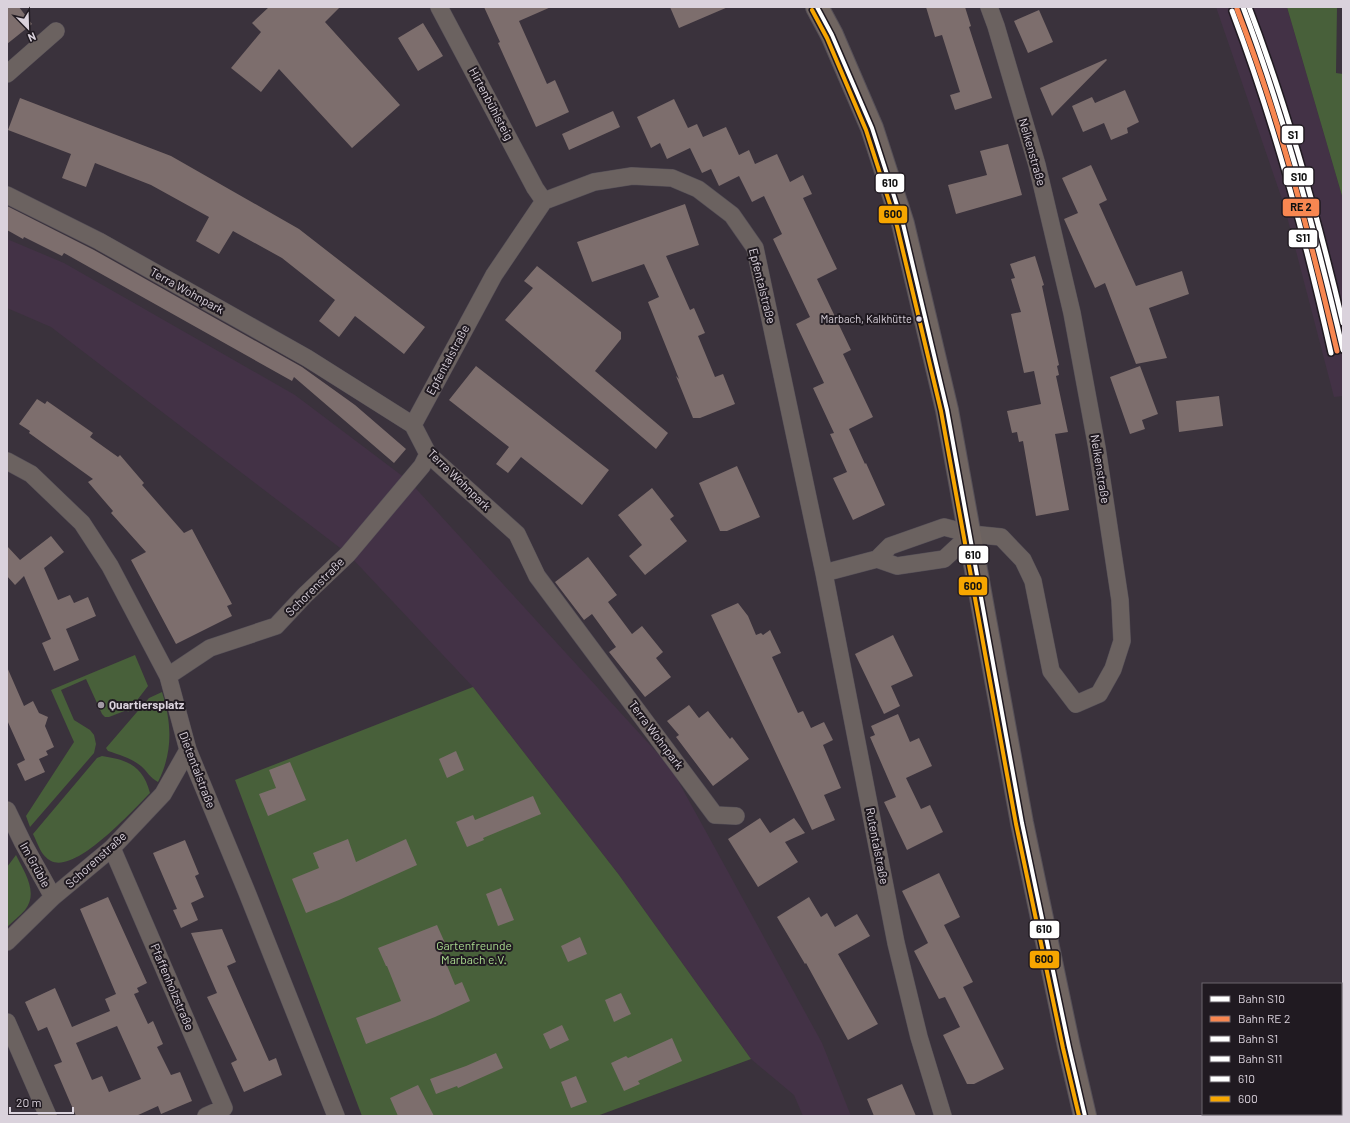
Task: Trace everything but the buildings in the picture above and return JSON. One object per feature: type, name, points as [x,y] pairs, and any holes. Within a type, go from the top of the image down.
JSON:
[{"type":"main road","points":[[817,7],[832,35],[872,128],[903,224],[947,410],[1022,823],[1085,1116]]},
{"type":"street","name":"Hirtenbühlsteig","points":[[438,7],[535,188],[544,201]]},
{"type":"street","name":"Nelkenstraße","points":[[970,534],[1001,537],[1024,560],[1032,581],[1051,671],[1076,704],[1099,694],[1113,669],[1122,641],[1120,600],[1097,448],[1072,313],[1037,165],[996,26],[988,7]]},
{"type":"street","points":[[7,74],[56,31]]},
{"type":"street","name":"Epfentalstraße","points":[[413,425],[494,275],[544,201],[594,182],[632,176],[672,178],[698,189],[732,215],[755,248],[824,573]]},
{"type":"street","name":"Terra Wohnpark","points":[[7,195],[99,241],[307,358],[413,425],[428,454],[517,534],[537,576],[716,815],[736,816]]},
{"type":"street","name":"Schorenstraße","points":[[168,676],[210,648],[276,626],[305,595],[348,554],[422,466],[428,454]]},
{"type":"street","name":"Dietentalstraße","points":[[7,461],[31,474],[82,523],[110,566],[168,676],[188,750],[246,890],[336,1116]]},
{"type":"street","points":[[824,573],[878,559],[890,546],[944,527],[970,534]]},
{"type":"street","points":[[878,559],[896,566],[944,559],[970,534]]},
{"type":"street","name":"Rutentalstraße","points":[[824,573],[896,943],[919,1037],[943,1116]]},
{"type":"street","name":"Schorenstraße","points":[[7,942],[53,898],[112,848],[163,794],[188,750]]},
{"type":"street","name":"Im Grüble","points":[[7,810],[53,898]]},
{"type":"street","name":"Pfaffenholzstraße","points":[[112,848],[224,1108],[206,1116]]},
{"type":"street","points":[[7,1022],[48,1116]]},
{"type":"shaded area","points":[[1216,7],[1287,7],[1343,199],[1343,396],[1334,397],[1284,205]]},
{"type":"shaded area","points":[[7,239],[64,263],[295,395],[409,481],[671,768],[822,1043],[851,1116],[803,1116],[794,1095],[751,1059],[619,875],[473,687],[348,554],[51,327],[7,308]]},
{"type":"green space","points":[[1287,7],[1337,7],[1336,73],[1343,74],[1343,199]]},
{"type":"green space","points":[[135,655],[148,686],[128,712],[127,710],[109,717],[105,717],[102,714],[86,679],[61,690],[74,720],[90,730],[94,735],[96,744],[94,753],[30,827],[26,816],[74,742],[51,690]]},
{"type":"green space","name":"Gartenfreunde Marbach e.V.","points":[[473,687],[619,875],[751,1059],[597,1116],[362,1116],[235,780]]},
{"type":"green space","points":[[162,692],[168,715],[169,738],[166,760],[158,782],[137,763],[108,751],[106,748],[149,698]]},
{"type":"green space","points":[[102,756],[127,762],[139,770],[150,793],[118,825],[89,850],[62,863],[51,861],[42,853],[33,834],[97,758]]},
{"type":"green space","points":[[16,855],[29,882],[31,896],[25,910],[7,927],[7,867]]},
{"type":"rail line","name":"S10","points":[[1243,7],[1273,91],[1299,177],[1343,350]]},
{"type":"rail line","name":"S1","points":[[1249,7],[1277,84],[1313,203],[1343,323]]},
{"type":"rail line","name":"S11","points":[[1232,11],[1262,95],[1288,180],[1331,353]]},
{"type":"transit line","name":"610","points":[[817,7],[832,35],[872,128],[903,224],[947,410],[1022,823],[1085,1116]]},
{"type":"transit line","points":[[1237,9],[1267,93],[1293,178],[1337,351]]},
{"type":"transit line","name":"600","points":[[812,10],[827,38],[866,130],[897,226],[941,411],[1016,824],[1063,1048],[1079,1116]]},
{"type":"place","name":"Marbach, Kalkhütte","points":[[919,319]]},
{"type":"place","name":"Quartiersplatz","points":[[101,705]]}]
